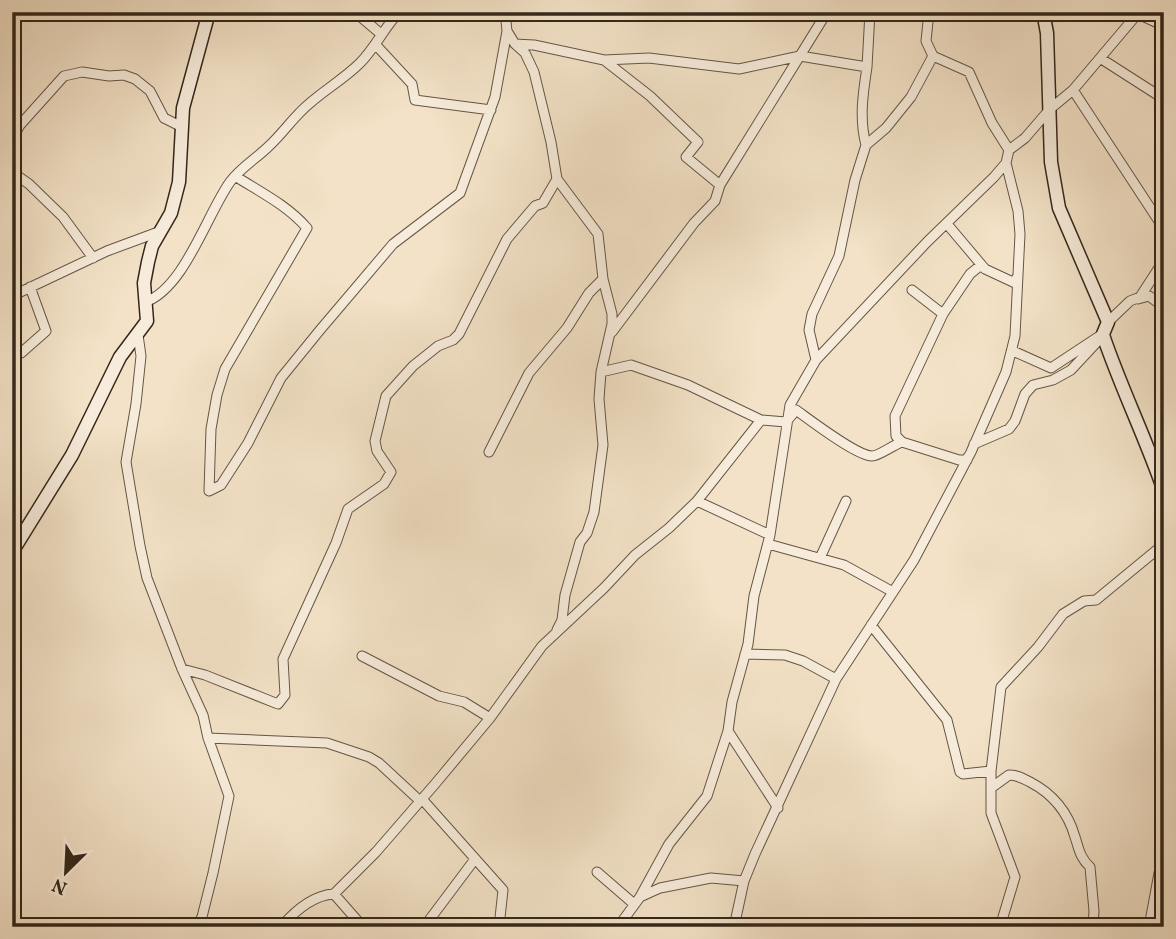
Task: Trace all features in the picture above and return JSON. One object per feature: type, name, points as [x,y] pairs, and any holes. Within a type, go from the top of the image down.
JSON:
[{"type":"street","points":[[12,552],[72,455],[120,357],[146,321],[144,283],[148,262],[152,246],[171,213],[180,182],[183,107],[209,12]]},
{"type":"street","points":[[355,12],[381,34]]},
{"type":"street","points":[[145,302],[164,291],[202,235],[235,176],[272,144],[286,125],[310,103],[359,64],[399,12]]},
{"type":"street","points":[[235,176],[278,202],[307,228],[225,369],[211,429],[209,491],[221,485],[248,443],[281,378],[320,330],[393,244],[460,193],[498,86],[507,31],[505,12]]},
{"type":"street","points":[[609,336],[694,223],[715,201],[720,185],[827,12]]},
{"type":"street","points":[[866,145],[861,128],[862,94],[867,67],[870,12]]},
{"type":"street","points":[[929,12],[926,41],[933,56],[969,72],[992,122],[1009,150]]},
{"type":"street","points":[[1043,12],[1047,33],[1051,162],[1059,208],[1105,331],[1114,367],[1146,440],[1164,491]]},
{"type":"street","points":[[981,265],[970,274],[943,314],[895,416],[896,436],[902,442],[959,460],[967,460],[973,448],[1013,351],[1018,276],[1018,211],[1006,163],[1009,150],[1073,90],[1138,13],[1164,26]]},
{"type":"street","points":[[507,31],[525,53],[534,72],[557,179],[598,234],[603,279],[611,314],[601,372],[599,399],[603,445],[593,512],[587,533],[580,542],[565,595],[562,620],[556,633]]},
{"type":"street","points":[[375,44],[412,84],[415,100],[491,110]]},
{"type":"street","points":[[515,44],[534,45],[604,60],[649,58],[738,69],[800,56],[867,67]]},
{"type":"street","points":[[816,360],[809,330],[812,314],[839,256],[855,180],[866,145],[886,128],[911,97],[933,56]]},
{"type":"street","points":[[1100,58],[1164,99]]},
{"type":"street","points":[[604,60],[650,96],[698,142],[686,158],[720,185]]},
{"type":"street","points":[[12,139],[20,125],[64,76],[82,72],[124,75],[135,79],[150,91],[164,118],[182,127]]},
{"type":"street","points":[[1073,90],[1164,229]]},
{"type":"street","points":[[618,927],[669,844],[707,796],[728,731],[732,702],[745,654],[754,596],[769,540],[790,405],[816,360],[1006,163]]},
{"type":"street","points":[[12,172],[29,184],[63,217],[93,258]]},
{"type":"street","points":[[182,669],[205,675],[278,704],[285,695],[283,659],[336,543],[348,509],[384,484],[391,472],[377,450],[375,441],[386,396],[413,366],[458,334],[507,239],[535,206],[543,203],[557,179]]},
{"type":"street","points":[[947,224],[985,269],[1015,282],[1018,276]]},
{"type":"street","points":[[12,296],[93,258],[161,231]]},
{"type":"street","points":[[734,927],[744,881],[836,679],[914,560],[973,448],[1009,429],[1015,421],[1025,394],[1033,385],[1053,380],[1071,370],[1130,301],[1140,297],[1164,260]]},
{"type":"street","points":[[489,452],[529,373],[567,328],[589,293],[603,279]]},
{"type":"street","points":[[12,351],[21,353],[46,331],[30,287]]},
{"type":"street","points":[[912,290],[943,314]]},
{"type":"street","points":[[1130,301],[1149,296],[1164,307]]},
{"type":"street","points":[[1013,351],[1051,368],[1105,331]]},
{"type":"street","points":[[138,335],[140,368],[126,462],[139,546],[147,578],[203,715],[208,738],[229,796],[202,917],[196,927]]},
{"type":"street","points":[[601,372],[631,365],[715,396],[761,420],[786,422]]},
{"type":"street","points":[[786,422],[796,410],[868,456],[876,456],[902,442]]},
{"type":"street","points":[[281,927],[298,910],[324,894],[334,894],[421,800],[490,718],[522,671],[556,633],[635,555],[697,501],[761,420]]},
{"type":"street","points":[[697,501],[769,540],[845,565],[893,592]]},
{"type":"street","points":[[820,558],[846,501]]},
{"type":"street","points":[[1000,927],[1015,877],[991,813],[991,771],[1003,683],[1038,647],[1063,614],[1084,601],[1096,600],[1164,544]]},
{"type":"street","points":[[871,625],[947,720],[960,772],[991,771]]},
{"type":"street","points":[[745,654],[785,655],[803,661],[836,679]]},
{"type":"street","points":[[362,656],[439,696],[464,702],[490,718]]},
{"type":"street","points":[[728,731],[778,808]]},
{"type":"street","points":[[208,738],[327,743],[379,763],[421,800],[503,890],[499,927]]},
{"type":"street","points":[[991,788],[1009,775],[1018,775],[1052,795],[1065,812],[1081,859],[1090,867],[1093,927]]},
{"type":"street","points":[[1149,927],[1164,846]]},
{"type":"street","points":[[424,927],[475,859]]},
{"type":"street","points":[[597,872],[637,900]]},
{"type":"street","points":[[637,900],[660,888],[711,878],[744,881]]},
{"type":"street","points":[[334,894],[363,927]]}]
